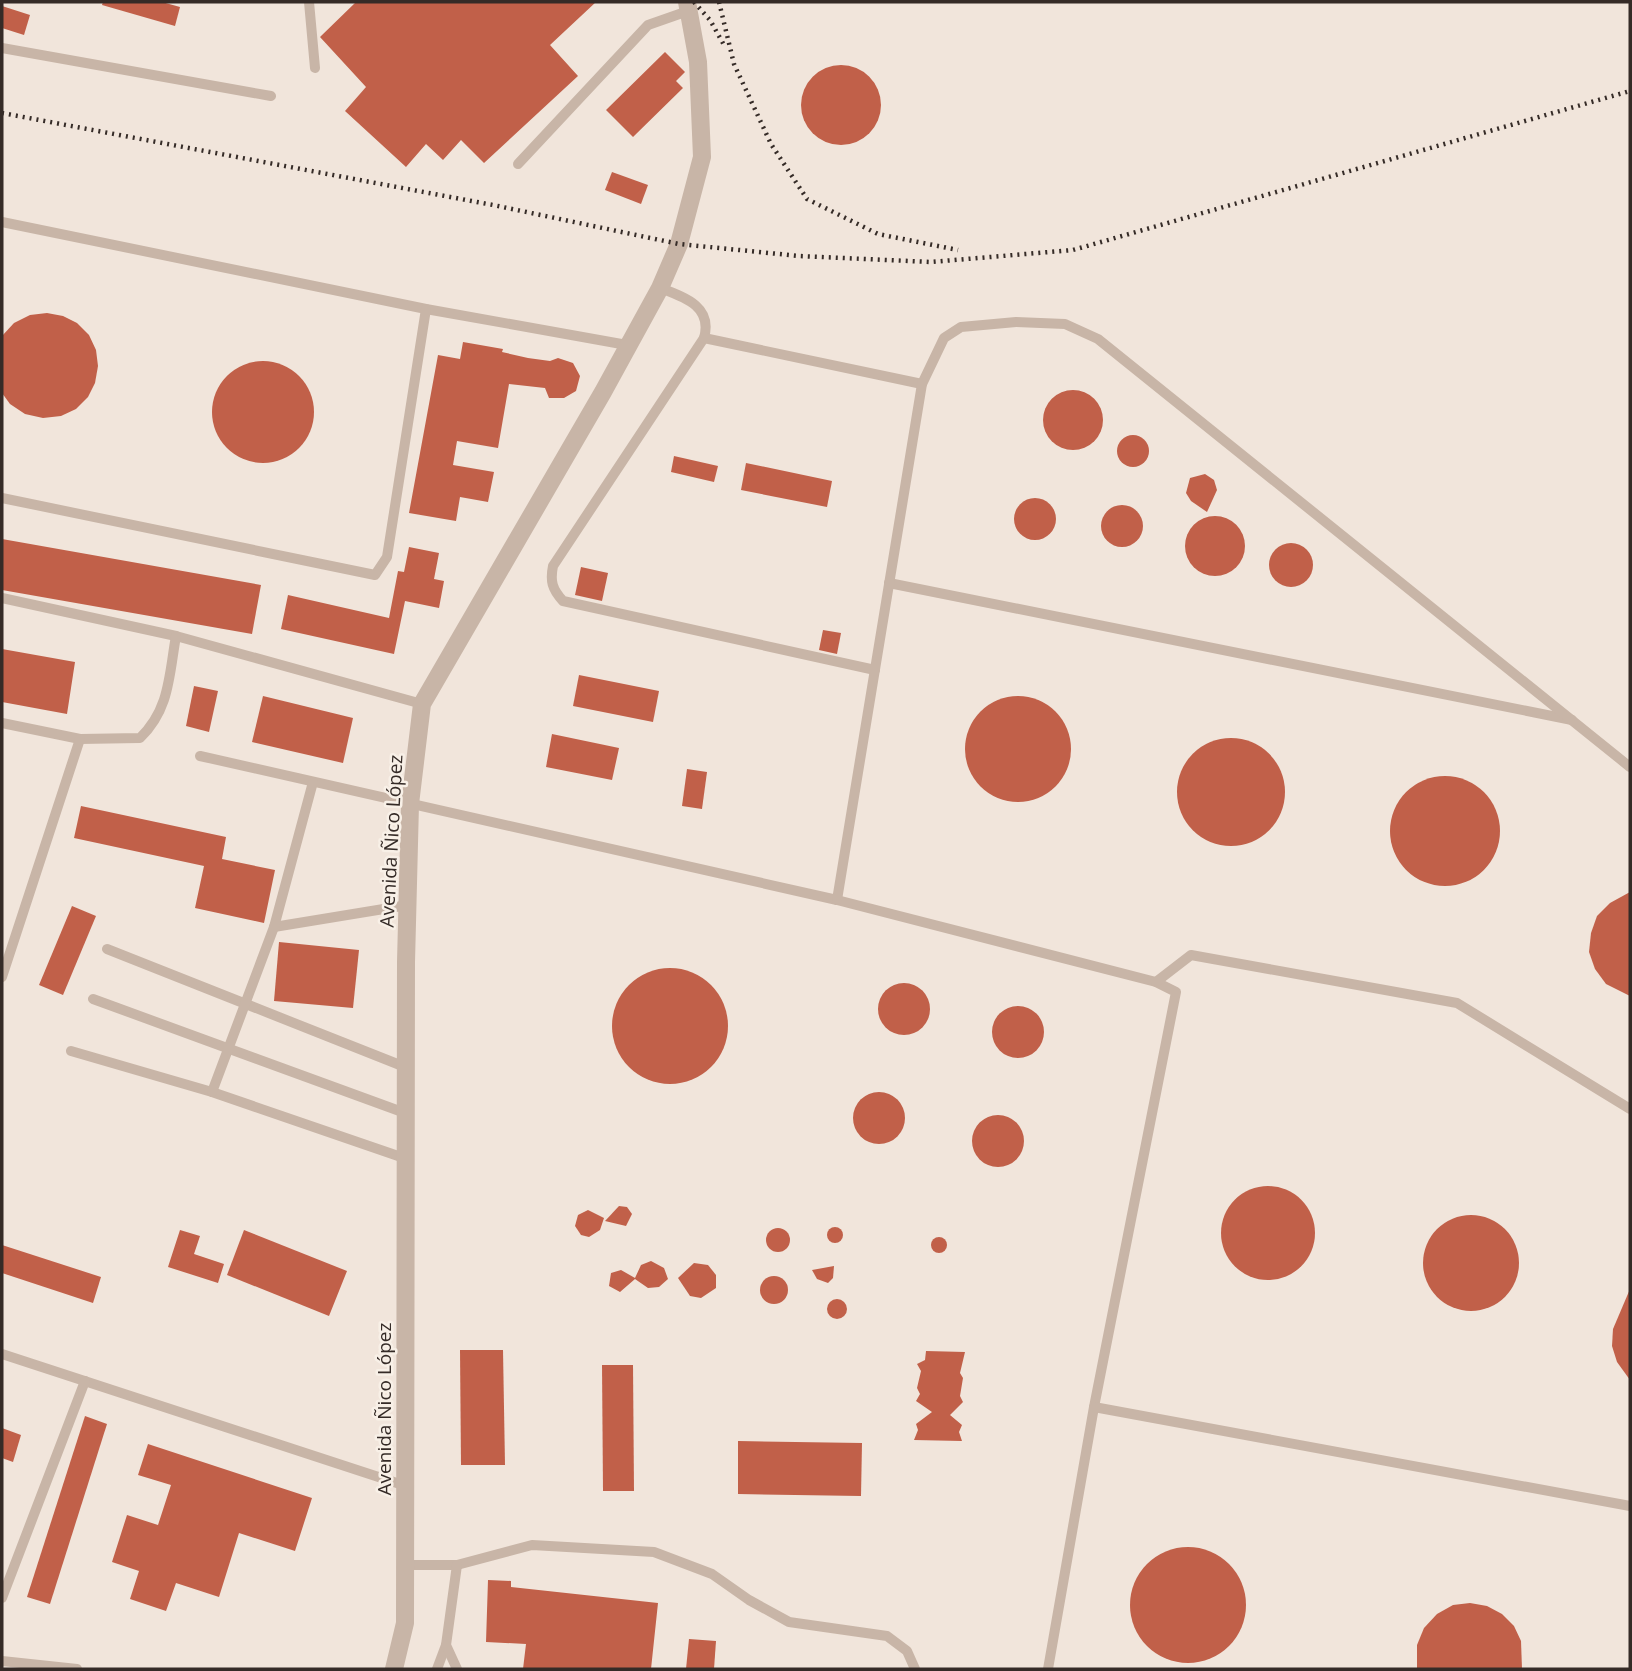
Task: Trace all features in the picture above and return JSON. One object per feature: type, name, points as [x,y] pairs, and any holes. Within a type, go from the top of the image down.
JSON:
[{"type":"street","name":"Avenida Ñico López","points":[[394,1669],[405,1623],[404,1158],[408,905],[410,804],[422,704],[660,288],[679,244],[702,157],[698,62],[687,6]]},
{"type":"lane","points":[[309,2],[315,68]]},
{"type":"lane","points":[[518,164],[649,25],[687,6]]},
{"type":"lane","points":[[2,48],[271,96]]},
{"type":"lane","points":[[2,222],[426,309],[627,345]]},
{"type":"lane","points":[[660,288],[691,299],[707,328],[704,338],[554,566],[551,578],[554,590],[563,601],[875,670]]},
{"type":"lane","points":[[2,498],[375,575],[387,557],[426,309]]},
{"type":"lane","points":[[837,900],[922,384],[944,338],[961,327],[1016,322],[1065,324],[1098,339],[1630,766]]},
{"type":"lane","points":[[704,338],[922,384]]},
{"type":"lane","points":[[889,583],[1574,721]]},
{"type":"lane","points":[[2,598],[176,636],[422,704]]},
{"type":"lane","points":[[2,723],[80,739],[140,738],[155,723],[164,707],[176,636]]},
{"type":"lane","points":[[2,977],[80,739]]},
{"type":"lane","points":[[200,756],[837,900],[1156,982],[1176,992],[1094,1407],[1048,1669]]},
{"type":"lane","points":[[212,1093],[274,927],[313,782]]},
{"type":"lane","points":[[274,927],[408,905]]},
{"type":"lane","points":[[107,949],[405,1068]]},
{"type":"lane","points":[[1156,982],[1191,955],[1457,1003],[1630,1109]]},
{"type":"lane","points":[[93,999],[405,1113]]},
{"type":"lane","points":[[71,1051],[212,1093],[404,1158]]},
{"type":"lane","points":[[2,1354],[406,1486]]},
{"type":"lane","points":[[2,1598],[85,1381]]},
{"type":"lane","points":[[1094,1407],[1630,1506]]},
{"type":"lane","points":[[405,1565],[457,1565],[532,1545],[654,1552],[712,1574],[749,1600],[789,1622],[887,1636],[907,1651],[915,1669]]},
{"type":"lane","points":[[438,1669],[446,1645],[457,1565]]},
{"type":"lane","points":[[446,1645],[457,1669]]},
{"type":"lane","points":[[2,1661],[77,1669]]},
{"type":"building","points":[[103,2],[162,2],[180,7],[175,26],[102,5]]},
{"type":"building","points":[[356,2],[596,2],[550,45],[578,76],[484,163],[461,140],[443,160],[426,144],[406,167],[345,111],[366,87],[320,37]]},
{"type":"building","points":[[2,6],[30,15],[24,35],[2,28]]},
{"type":"building","points":[[665,52],[685,72],[676,81],[683,88],[633,137],[606,110]]},
{"type":"building","points":[[841,65],[856,68],[869,77],[878,90],[881,105],[878,120],[869,133],[856,142],[841,145],[826,142],[813,133],[804,120],[801,105],[804,90],[813,77],[826,68]]},
{"type":"building","points":[[612,172],[648,185],[641,204],[605,190]]},
{"type":"building","points":[[47,313],[63,316],[77,323],[89,335],[96,350],[98,366],[95,383],[88,397],[76,409],[61,416],[43,418],[25,414],[10,404],[2,393],[2,336],[14,323],[30,315]]},
{"type":"building","points":[[463,342],[503,349],[502,352],[528,358],[550,361],[558,358],[573,363],[580,376],[576,391],[564,398],[549,398],[545,388],[509,384],[498,448],[457,441],[453,465],[494,472],[488,502],[460,497],[456,521],[409,513],[438,355],[460,359]]},
{"type":"building","points":[[263,361],[283,365],[299,376],[310,392],[314,412],[310,432],[299,448],[283,459],[263,463],[243,459],[227,448],[216,432],[212,412],[216,392],[227,376],[243,365]]},
{"type":"building","points":[[1067,390],[1079,390],[1098,403],[1103,420],[1101,432],[1090,445],[1079,450],[1067,450],[1048,437],[1043,426],[1043,414],[1056,395]]},
{"type":"building","points":[[1133,435],[1144,440],[1149,451],[1144,462],[1133,467],[1122,462],[1117,451],[1122,440]]},
{"type":"building","points":[[674,456],[718,466],[714,482],[671,472]]},
{"type":"building","points":[[746,463],[832,481],[827,507],[741,490]]},
{"type":"building","points":[[1205,474],[1214,480],[1217,490],[1207,512],[1191,501],[1186,493],[1190,478]]},
{"type":"building","points":[[1035,498],[1050,504],[1056,519],[1050,534],[1035,540],[1020,534],[1014,519],[1020,504]]},
{"type":"building","points":[[1122,505],[1137,511],[1143,526],[1137,541],[1122,547],[1107,541],[1101,526],[1107,511]]},
{"type":"building","points":[[1209,516],[1221,516],[1240,529],[1245,546],[1243,558],[1232,571],[1221,576],[1209,576],[1190,563],[1185,552],[1185,540],[1198,521]]},
{"type":"building","points":[[2,539],[261,585],[252,634],[2,590]]},
{"type":"building","points":[[1291,543],[1307,549],[1313,565],[1307,581],[1291,587],[1275,581],[1269,565],[1275,549]]},
{"type":"building","points":[[409,547],[439,553],[434,579],[444,581],[439,608],[405,601],[394,654],[281,629],[288,595],[389,618],[398,571],[404,572]]},
{"type":"building","points":[[581,567],[608,573],[602,601],[575,595]]},
{"type":"building","points":[[823,630],[841,633],[837,654],[819,650]]},
{"type":"building","points":[[2,649],[75,662],[67,714],[2,702]]},
{"type":"building","points":[[579,675],[659,691],[653,722],[573,706]]},
{"type":"building","points":[[194,686],[218,691],[209,732],[186,726]]},
{"type":"building","points":[[263,696],[353,718],[343,763],[252,742]]},
{"type":"building","points":[[1018,696],[1038,700],[1056,711],[1067,729],[1071,749],[1067,769],[1056,787],[1038,798],[1018,802],[998,798],[980,787],[969,769],[965,749],[969,729],[980,711],[998,700]]},
{"type":"building","points":[[552,734],[619,748],[612,780],[546,767]]},
{"type":"building","points":[[1231,738],[1261,747],[1269,754],[1276,762],[1285,792],[1276,822],[1269,830],[1261,837],[1231,846],[1201,837],[1193,830],[1186,822],[1177,792],[1186,762],[1193,754],[1201,747]]},
{"type":"building","points":[[687,769],[707,772],[702,809],[682,806]]},
{"type":"building","points":[[1445,776],[1466,781],[1484,792],[1495,810],[1500,831],[1495,852],[1484,870],[1466,881],[1445,886],[1424,881],[1406,870],[1395,852],[1390,831],[1395,810],[1406,792],[1424,781]]},
{"type":"building","points":[[81,806],[226,837],[222,859],[275,870],[264,923],[195,908],[204,866],[74,838]]},
{"type":"building","points":[[1630,892],[1630,996],[1606,984],[1595,969],[1589,952],[1591,933],[1597,916],[1610,903]]},
{"type":"building","points":[[72,906],[96,916],[63,995],[39,985]]},
{"type":"building","points":[[279,942],[359,950],[353,1008],[274,1001]]},
{"type":"building","points":[[670,968],[692,973],[711,985],[723,1004],[728,1026],[723,1048],[711,1067],[692,1079],[670,1084],[648,1079],[629,1067],[617,1048],[612,1026],[617,1004],[629,985],[648,973]]},
{"type":"building","points":[[904,983],[914,985],[922,991],[928,999],[928,1019],[922,1027],[914,1033],[904,1035],[894,1033],[886,1027],[880,1019],[878,1009],[880,999],[886,991],[894,985]]},
{"type":"building","points":[[1018,1006],[1028,1008],[1036,1014],[1042,1022],[1042,1042],[1036,1050],[1028,1056],[1018,1058],[1008,1056],[1000,1050],[994,1042],[992,1032],[994,1022],[1000,1014],[1008,1008]]},
{"type":"building","points":[[879,1092],[889,1094],[897,1100],[903,1108],[903,1128],[897,1136],[889,1142],[879,1144],[869,1142],[861,1136],[855,1128],[853,1118],[855,1108],[861,1100],[869,1094]]},
{"type":"building","points":[[998,1115],[1008,1117],[1016,1123],[1022,1131],[1022,1151],[1016,1159],[1008,1165],[998,1167],[988,1165],[980,1159],[974,1151],[972,1141],[974,1131],[980,1123],[988,1117]]},
{"type":"building","points":[[1268,1186],[1286,1190],[1301,1200],[1311,1215],[1315,1233],[1311,1251],[1301,1266],[1286,1276],[1268,1280],[1250,1276],[1235,1266],[1225,1251],[1221,1233],[1225,1215],[1235,1200],[1250,1190]]},
{"type":"building","points":[[619,1206],[627,1207],[632,1214],[626,1226],[605,1221]]},
{"type":"building","points":[[588,1210],[604,1218],[600,1230],[589,1237],[581,1235],[575,1226],[578,1215]]},
{"type":"building","points":[[1471,1215],[1489,1219],[1505,1229],[1515,1245],[1519,1263],[1515,1281],[1505,1297],[1489,1307],[1471,1311],[1453,1307],[1437,1297],[1427,1281],[1423,1263],[1427,1245],[1437,1229],[1453,1219]]},
{"type":"building","points":[[832,1227],[838,1227],[843,1235],[841,1241],[832,1243],[827,1238],[827,1232]]},
{"type":"building","points":[[778,1228],[789,1235],[790,1240],[783,1251],[778,1252],[767,1245],[766,1240],[773,1229]]},
{"type":"building","points":[[180,1230],[200,1236],[194,1254],[224,1264],[218,1283],[168,1267]]},
{"type":"building","points":[[244,1230],[347,1271],[329,1316],[227,1275]]},
{"type":"building","points":[[936,1237],[942,1237],[947,1245],[945,1251],[936,1253],[931,1248],[931,1242]]},
{"type":"building","points":[[2,1245],[101,1277],[93,1303],[2,1273]]},
{"type":"building","points":[[651,1261],[664,1268],[668,1279],[659,1287],[648,1288],[635,1279],[620,1292],[609,1286],[611,1273],[621,1270],[635,1278],[641,1265]]},
{"type":"building","points":[[694,1263],[708,1265],[716,1275],[716,1288],[701,1298],[690,1296],[678,1278]]},
{"type":"building","points":[[834,1266],[833,1278],[828,1283],[817,1279],[812,1270]]},
{"type":"building","points":[[774,1276],[784,1280],[788,1290],[784,1300],[774,1304],[764,1300],[760,1290],[764,1280]]},
{"type":"building","points":[[1630,1289],[1630,1380],[1617,1362],[1612,1346],[1613,1329]]},
{"type":"building","points":[[837,1299],[844,1302],[847,1309],[844,1316],[837,1319],[830,1316],[827,1309],[830,1302]]},
{"type":"building","points":[[460,1350],[503,1350],[505,1465],[461,1465]]},
{"type":"building","points":[[926,1351],[965,1352],[960,1373],[963,1378],[960,1396],[963,1402],[950,1415],[962,1425],[959,1432],[962,1441],[914,1440],[918,1430],[916,1424],[932,1412],[916,1401],[920,1394],[917,1388],[921,1371],[917,1364],[925,1360]]},
{"type":"building","points":[[602,1365],[633,1365],[634,1491],[603,1491]]},
{"type":"building","points":[[85,1416],[107,1424],[50,1604],[27,1597]]},
{"type":"building","points":[[2,1428],[21,1435],[13,1462],[2,1458]]},
{"type":"building","points":[[738,1441],[862,1443],[861,1496],[738,1494]]},
{"type":"building","points":[[148,1444],[312,1498],[295,1551],[239,1533],[219,1597],[176,1583],[166,1611],[130,1599],[139,1571],[112,1562],[127,1515],[158,1525],[171,1485],[138,1475]]},
{"type":"building","points":[[1188,1547],[1210,1552],[1229,1564],[1241,1583],[1246,1605],[1241,1627],[1229,1646],[1210,1658],[1188,1663],[1166,1658],[1147,1646],[1135,1627],[1130,1605],[1135,1583],[1147,1564],[1166,1552]]},
{"type":"building","points":[[488,1580],[511,1581],[511,1587],[658,1603],[651,1669],[523,1669],[526,1644],[486,1642]]},
{"type":"building","points":[[1470,1603],[1487,1606],[1502,1614],[1514,1626],[1521,1641],[1522,1669],[1417,1669],[1417,1645],[1424,1628],[1437,1614],[1453,1605]]},
{"type":"building","points":[[689,1639],[716,1641],[714,1669],[686,1669]]},
{"type":"railway","points":[[694,2],[710,20],[724,45]]},
{"type":"railway","points":[[719,2],[734,64],[771,144],[807,199],[878,234],[958,250]]},
{"type":"railway","points":[[2,113],[493,205],[679,244],[799,256],[931,262],[1073,250],[1630,91]]}]
